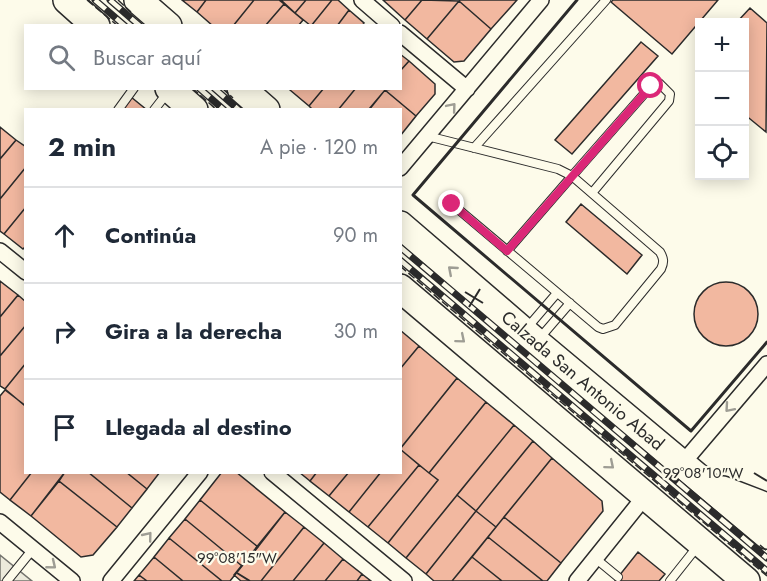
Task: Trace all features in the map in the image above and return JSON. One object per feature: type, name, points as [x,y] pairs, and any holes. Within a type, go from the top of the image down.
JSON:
[{"type":"highway","points":[[67,0],[94,24]]},
{"type":"highway","points":[[138,0],[166,24]]},
{"type":"highway","points":[[243,90],[264,108]]},
{"type":"highway","points":[[165,96],[190,108]]},
{"type":"highway","name":"Calzada San Antonio Abad","points":[[402,227],[767,535]]},
{"type":"highway","points":[[402,290],[646,495],[740,578]]},
{"type":"highway","points":[[705,483],[767,507]]},
{"type":"street","points":[[362,0],[390,24]]},
{"type":"street","points":[[402,166],[542,0]]},
{"type":"street","points":[[402,35],[467,89]]},
{"type":"street","points":[[0,251],[24,270]]},
{"type":"street","points":[[682,464],[767,364]]},
{"type":"street","points":[[111,581],[198,474]]},
{"type":"street","points":[[274,474],[404,581]]},
{"type":"street","points":[[577,581],[646,495]]},
{"type":"street","points":[[0,522],[72,581]]},
{"type":"lane","points":[[474,148],[606,0]]},
{"type":"lane","points":[[507,251],[651,86],[659,83],[670,94],[669,101],[592,193]]},
{"type":"lane","points":[[119,108],[133,90]]},
{"type":"lane","points":[[427,136],[558,169],[572,176],[660,252],[664,264],[615,325],[610,329],[603,329],[452,204]]},
{"type":"lane","points":[[530,337],[557,292]]},
{"type":"lane","points":[[530,337],[570,303]]},
{"type":"lane","points":[[669,581],[701,542]]},
{"type":"lane","points":[[7,581],[33,549]]},
{"type":"lane","points":[[595,558],[618,577]]},
{"type":"shaded area","points":[[0,555],[32,581],[0,581]]},
{"type":"building","points":[[182,0],[206,0],[197,12]]},
{"type":"building","points":[[206,0],[254,0],[235,24],[211,24],[197,12]]},
{"type":"building","points":[[254,0],[279,0],[284,4],[267,24],[235,24]]},
{"type":"building","points":[[281,0],[306,0],[295,13]]},
{"type":"building","points":[[306,0],[332,0],[313,24],[309,24],[295,13]]},
{"type":"building","points":[[332,0],[338,0],[349,10],[338,24],[313,24]]},
{"type":"building","points":[[383,0],[422,0],[405,20]]},
{"type":"building","points":[[422,0],[459,1],[427,39],[405,20]]},
{"type":"building","points":[[460,0],[517,0],[491,29]]},
{"type":"building","points":[[613,0],[718,0],[703,18],[695,18],[695,27],[672,54],[611,2]]},
{"type":"building","points":[[459,1],[491,29],[464,61],[454,62],[427,39]]},
{"type":"building","points":[[284,4],[303,20],[300,24],[267,24]]},
{"type":"building","points":[[750,8],[767,23],[766,132],[749,118],[749,18],[741,18]]},
{"type":"building","points":[[349,10],[364,23],[363,24],[338,24]]},
{"type":"building","points":[[641,42],[658,56],[572,154],[555,140]]},
{"type":"building","points":[[402,56],[409,61],[402,69]]},
{"type":"building","points":[[409,61],[435,84],[435,94],[416,116],[385,90],[402,90],[402,69]]},
{"type":"building","points":[[290,90],[322,90],[309,106]]},
{"type":"building","points":[[322,90],[354,90],[340,108],[311,108],[309,106]]},
{"type":"building","points":[[354,90],[385,90],[371,108],[340,108]]},
{"type":"building","points":[[385,90],[416,116],[402,134],[402,108],[370,108]]},
{"type":"building","points":[[131,97],[145,108],[123,108]]},
{"type":"building","points":[[0,127],[16,140],[0,159]]},
{"type":"building","points":[[16,140],[24,146],[24,169],[0,199],[0,159]]},
{"type":"building","points":[[24,169],[24,209],[4,234],[0,231],[0,199]]},
{"type":"building","points":[[581,204],[642,255],[627,274],[566,222]]},
{"type":"building","points":[[24,209],[24,248],[4,234]]},
{"type":"building","points":[[0,281],[18,295],[0,317]]},
{"type":"building","points":[[720,282],[732,282],[749,291],[756,302],[758,314],[756,326],[749,337],[732,346],[720,346],[708,341],[699,332],[694,320],[694,308],[699,296],[708,287]]},
{"type":"building","points":[[18,295],[24,300],[24,327],[0,356],[0,317]]},
{"type":"building","points":[[24,327],[24,365],[5,389],[0,386],[0,356]]},
{"type":"building","points":[[402,332],[419,346],[402,367]]},
{"type":"building","points":[[419,346],[457,378],[402,447],[402,367]]},
{"type":"building","points":[[24,365],[24,405],[5,389]]},
{"type":"building","points":[[457,378],[486,402],[429,473],[402,451],[402,447]]},
{"type":"building","points":[[5,390],[24,404],[24,474],[30,474],[10,500],[0,492],[0,396]]},
{"type":"building","points":[[486,402],[514,425],[406,558],[388,543],[438,480],[429,473]]},
{"type":"building","points":[[514,425],[533,441],[476,511],[457,495]]},
{"type":"building","points":[[533,441],[552,458],[496,527],[476,511]]},
{"type":"building","points":[[402,451],[419,465],[368,527],[349,512],[379,474],[402,474]]},
{"type":"building","points":[[552,458],[602,501],[603,511],[561,563],[504,517]]},
{"type":"building","points":[[419,465],[438,480],[388,543],[368,527]]},
{"type":"building","points":[[30,474],[63,474],[31,516],[10,500]]},
{"type":"building","points":[[64,474],[90,474],[132,508],[117,527],[59,481]]},
{"type":"building","points":[[90,474],[128,474],[147,489],[132,508]]},
{"type":"building","points":[[128,474],[158,474],[147,489]]},
{"type":"building","points":[[220,474],[238,474],[285,512],[258,547],[200,500]]},
{"type":"building","points":[[301,474],[315,474],[310,481]]},
{"type":"building","points":[[315,474],[347,474],[329,496],[310,481]]},
{"type":"building","points":[[347,474],[379,474],[349,512],[329,496]]},
{"type":"building","points":[[59,481],[117,527],[93,555],[81,557],[31,516]]},
{"type":"building","points":[[457,495],[476,511],[426,574],[406,558]]},
{"type":"building","points":[[200,500],[258,547],[242,566],[185,519]]},
{"type":"building","points":[[476,511],[496,527],[452,581],[434,581],[426,574]]},
{"type":"building","points":[[285,512],[304,527],[261,581],[241,581],[234,575]]},
{"type":"building","points":[[504,517],[561,563],[547,581],[543,581],[488,537]]},
{"type":"building","points":[[185,519],[242,566],[230,581],[222,581],[169,538]]},
{"type":"building","points":[[304,527],[324,543],[293,581],[261,581]]},
{"type":"building","points":[[488,537],[543,581],[502,581],[472,557]]},
{"type":"building","points":[[169,538],[222,581],[183,581],[154,557]]},
{"type":"building","points":[[324,543],[343,559],[325,581],[293,581]]},
{"type":"building","points":[[638,552],[665,574],[659,581],[615,581]]},
{"type":"building","points":[[154,557],[183,581],[147,581],[139,575]]},
{"type":"building","points":[[472,557],[502,581],[452,581]]},
{"type":"building","points":[[343,559],[362,574],[357,581],[325,581]]},
{"type":"building","points":[[362,574],[371,581],[357,581]]},
{"type":"building","points":[[139,575],[147,581],[134,581]]},
{"type":"railway","points":[[95,0],[123,24]]},
{"type":"railway","points":[[110,0],[138,24]]},
{"type":"railway","points":[[201,90],[222,108]]},
{"type":"railway","points":[[216,90],[237,108]]},
{"type":"railway","points":[[402,249],[767,558]]},
{"type":"railway","points":[[402,262],[767,571]]},
{"type":"fence","points":[[87,0],[116,24]]},
{"type":"fence","points":[[118,0],[131,12]]},
{"type":"fence","points":[[194,90],[215,108]]},
{"type":"fence","points":[[224,90],[233,98]]},
{"type":"fence","points":[[402,268],[767,576]]},
{"type":"fence","points":[[760,545],[767,551]]},
{"type":"wall","points":[[577,0],[413,195],[691,431],[767,342]]},
{"type":"route","points":[[452,204],[507,251],[651,86]]}]
